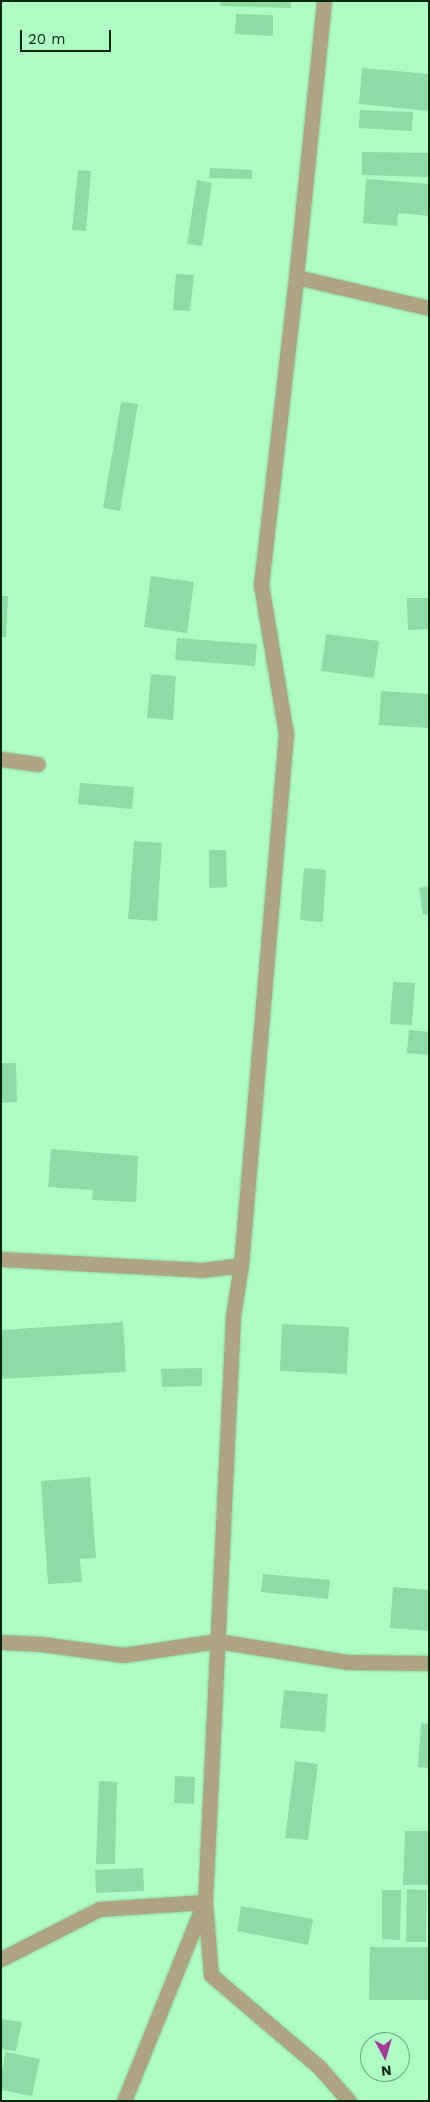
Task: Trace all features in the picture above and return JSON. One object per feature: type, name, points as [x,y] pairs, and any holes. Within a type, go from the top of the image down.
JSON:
[{"type":"street","points":[[324,1],[296,277],[261,585],[286,734],[241,1266],[234,1316],[205,1902],[212,1975],[319,2067],[350,2101]]},
{"type":"street","points":[[296,277],[429,308]]},
{"type":"street","points":[[1,759],[38,764]]},
{"type":"street","points":[[1,1259],[193,1270],[241,1266]]},
{"type":"street","points":[[1,1642],[41,1644],[123,1655],[217,1641],[348,1662],[429,1663]]},
{"type":"street","points":[[1,1959],[99,1909],[205,1902]]},
{"type":"street","points":[[124,2101],[205,1902]]},
{"type":"building","points":[[221,1],[291,1],[291,8],[220,6]]},
{"type":"building","points":[[236,14],[273,15],[273,36],[235,34]]},
{"type":"building","points":[[362,68],[429,74],[429,111],[359,104]]},
{"type":"building","points":[[360,110],[413,112],[412,131],[359,128]]},
{"type":"building","points":[[362,152],[429,153],[429,177],[362,175]]},
{"type":"building","points":[[210,168],[252,170],[252,179],[209,178]]},
{"type":"building","points":[[78,170],[91,171],[86,231],[72,230]]},
{"type":"building","points":[[366,179],[429,184],[429,216],[398,213],[397,226],[363,223]]},
{"type":"building","points":[[197,180],[212,183],[202,246],[187,244]]},
{"type":"building","points":[[176,274],[194,275],[190,311],[173,310]]},
{"type":"building","points":[[121,402],[138,404],[120,511],[103,508]]},
{"type":"building","points":[[151,576],[194,582],[187,633],[144,627]]},
{"type":"building","points":[[1,596],[8,596],[6,637],[1,637]]},
{"type":"building","points":[[407,598],[429,598],[429,629],[408,630]]},
{"type":"building","points":[[326,634],[379,641],[374,678],[321,671]]},
{"type":"building","points":[[177,638],[257,644],[255,666],[175,660]]},
{"type":"building","points":[[151,674],[176,676],[173,720],[147,718]]},
{"type":"building","points":[[381,691],[429,694],[429,728],[379,725]]},
{"type":"building","points":[[80,783],[134,787],[132,809],[78,804]]},
{"type":"building","points":[[134,841],[162,843],[157,921],[128,919]]},
{"type":"building","points":[[209,850],[226,850],[227,887],[209,888]]},
{"type":"building","points":[[304,868],[326,870],[323,922],[300,920]]},
{"type":"building","points":[[429,886],[429,914],[423,915],[419,888]]},
{"type":"building","points":[[393,982],[415,983],[412,1025],[390,1024]]},
{"type":"building","points":[[409,1030],[429,1032],[429,1055],[407,1053]]},
{"type":"building","points":[[1,1063],[16,1063],[17,1102],[1,1103]]},
{"type":"building","points":[[51,1149],[138,1156],[136,1202],[92,1200],[93,1190],[48,1187]]},
{"type":"building","points":[[123,1322],[126,1372],[1,1379],[1,1330]]},
{"type":"building","points":[[282,1324],[349,1327],[347,1374],[280,1371]]},
{"type":"building","points":[[202,1368],[202,1386],[162,1387],[161,1369]]},
{"type":"building","points":[[90,1477],[96,1558],[80,1559],[82,1582],[48,1584],[41,1481]]},
{"type":"building","points":[[263,1574],[330,1580],[328,1599],[261,1592]]},
{"type":"building","points":[[393,1587],[429,1590],[429,1631],[390,1628]]},
{"type":"building","points":[[284,1690],[328,1694],[325,1732],[280,1728]]},
{"type":"building","points":[[421,1723],[429,1724],[429,1768],[418,1767]]},
{"type":"building","points":[[295,1761],[318,1764],[308,1840],[285,1838]]},
{"type":"building","points":[[175,1776],[195,1777],[194,1804],[174,1803]]},
{"type":"building","points":[[99,1781],[117,1782],[115,1864],[96,1864]]},
{"type":"building","points":[[405,1831],[429,1831],[429,1885],[403,1885]]},
{"type":"building","points":[[143,1868],[144,1891],[96,1893],[95,1870]]},
{"type":"building","points":[[407,1889],[427,1890],[426,1942],[406,1942]]},
{"type":"building","points":[[382,1890],[401,1890],[400,1940],[382,1939]]},
{"type":"building","points":[[241,1906],[313,1919],[308,1945],[237,1931]]},
{"type":"building","points":[[370,1947],[429,1947],[429,2000],[369,2000]]},
{"type":"building","points":[[1,2019],[22,2022],[16,2051],[1,2049]]},
{"type":"building","points":[[6,2052],[40,2059],[32,2096],[1,2090],[1,2073]]}]
